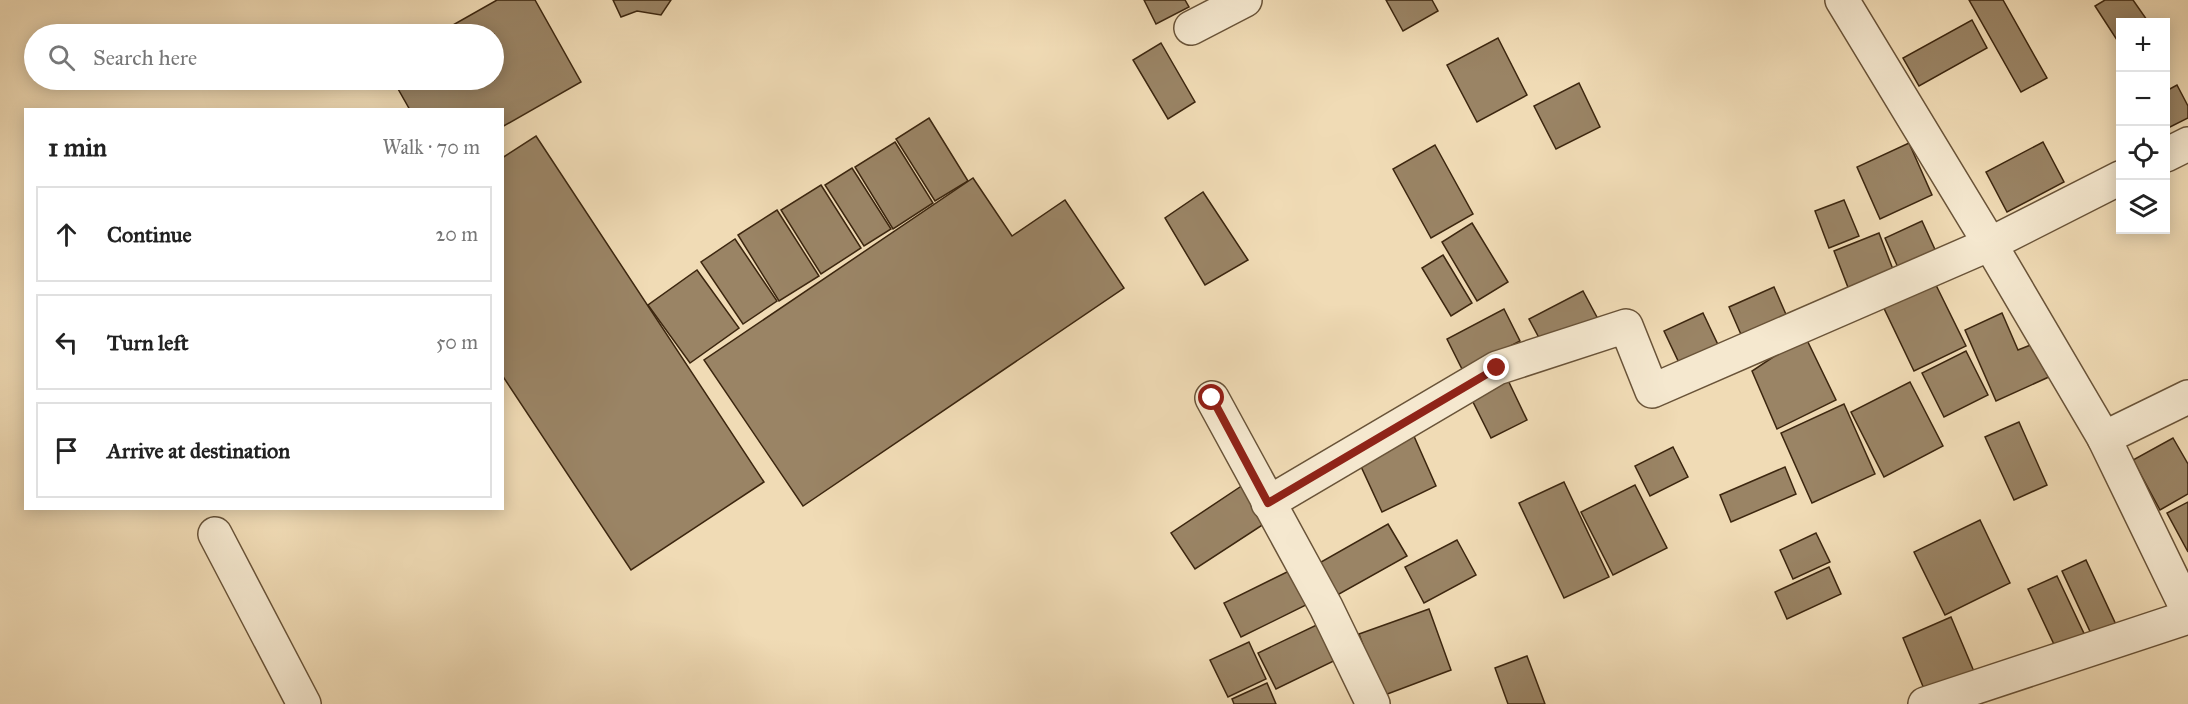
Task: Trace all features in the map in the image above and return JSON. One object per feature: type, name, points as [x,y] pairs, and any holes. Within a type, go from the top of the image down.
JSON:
[{"type":"street","points":[[1191,28],[1245,0]]},
{"type":"street","points":[[1842,0],[2104,438],[2188,611]]},
{"type":"street","points":[[2170,153],[2188,144]]},
{"type":"street","points":[[1268,503],[1497,368],[1626,326],[1652,391],[1990,244],[2117,180]]},
{"type":"street","points":[[2104,438],[2188,397]]},
{"type":"street","points":[[1212,398],[1326,607],[1373,704]]},
{"type":"street","points":[[214,534],[304,704]]},
{"type":"street","points":[[1925,704],[2188,617]]},
{"type":"building","points":[[497,0],[535,0],[581,82],[504,126],[504,108],[409,108],[399,90],[504,90],[504,24],[455,24]]},
{"type":"building","points":[[613,0],[671,0],[661,15],[637,11],[621,17]]},
{"type":"building","points":[[1144,0],[1185,0],[1189,7],[1156,24]]},
{"type":"building","points":[[1386,0],[1432,0],[1438,11],[1403,31]]},
{"type":"building","points":[[1969,0],[2003,0],[2047,78],[2021,92]]},
{"type":"building","points":[[2105,0],[2133,0],[2146,18],[2116,18],[2116,38],[2095,6]]},
{"type":"building","points":[[1972,20],[1987,48],[1919,86],[1903,58]]},
{"type":"building","points":[[1498,38],[1527,95],[1477,122],[1447,65]]},
{"type":"building","points":[[1161,43],[1195,102],[1168,119],[1133,60]]},
{"type":"building","points":[[1579,83],[1600,127],[1556,149],[1534,106]]},
{"type":"building","points":[[2177,85],[2188,106],[2188,118],[2170,127],[2170,126],[2170,89]]},
{"type":"building","points":[[929,118],[968,181],[935,201],[896,139]]},
{"type":"building","points":[[536,136],[764,482],[631,570],[504,378],[504,157]]},
{"type":"building","points":[[895,142],[933,203],[893,229],[855,167]]},
{"type":"building","points":[[2043,142],[2064,182],[2007,212],[1986,172]]},
{"type":"building","points":[[1909,143],[1932,195],[1880,219],[1857,167]]},
{"type":"building","points":[[1435,145],[1473,214],[1431,238],[1393,169]]},
{"type":"building","points":[[852,168],[891,229],[864,246],[825,185]]},
{"type":"building","points":[[973,178],[1012,236],[1065,200],[1124,288],[803,506],[704,360]]},
{"type":"building","points":[[821,185],[861,248],[821,274],[781,210]]},
{"type":"building","points":[[1203,192],[1248,260],[1205,285],[1165,218]]},
{"type":"building","points":[[1844,200],[1859,236],[1829,248],[1815,211]]},
{"type":"building","points":[[777,210],[819,276],[779,301],[738,235]]},
{"type":"building","points":[[1922,221],[1937,254],[1900,272],[1885,238]]},
{"type":"building","points":[[1472,223],[1508,282],[1477,301],[1442,242]]},
{"type":"building","points":[[1879,233],[1894,272],[1849,290],[1834,251]]},
{"type":"building","points":[[735,239],[777,301],[743,324],[701,262]]},
{"type":"building","points":[[1443,255],[1472,303],[1451,316],[1422,268]]},
{"type":"building","points":[[697,270],[739,328],[690,363],[648,305]]},
{"type":"building","points":[[1931,275],[1966,346],[1914,371],[1880,300]]},
{"type":"building","points":[[1774,287],[1788,319],[1743,339],[1729,307]]},
{"type":"building","points":[[1583,291],[1599,321],[1545,349],[1529,319]]},
{"type":"building","points":[[1504,309],[1520,341],[1463,371],[1447,339]]},
{"type":"building","points":[[1703,313],[1720,349],[1681,367],[1664,331]]},
{"type":"building","points":[[2002,313],[2018,350],[2038,342],[2051,376],[1996,401],[1965,330]]},
{"type":"building","points":[[1805,336],[1836,400],[1777,429],[1752,371]]},
{"type":"building","points":[[1966,351],[1988,395],[1944,417],[1922,373]]},
{"type":"building","points":[[1505,374],[1527,420],[1491,438],[1468,392]]},
{"type":"building","points":[[1910,382],[1943,446],[1884,477],[1851,412]]},
{"type":"building","points":[[1844,404],[1875,474],[1812,503],[1781,433]]},
{"type":"building","points":[[2019,422],[2047,485],[2014,500],[1985,437]]},
{"type":"building","points":[[1413,434],[1436,486],[1382,512],[1358,460]]},
{"type":"building","points":[[2173,438],[2188,464],[2188,494],[2160,510],[2133,460]]},
{"type":"building","points":[[1673,447],[1688,477],[1650,496],[1635,466]]},
{"type":"building","points":[[1785,467],[1796,494],[1731,522],[1720,495]]},
{"type":"building","points":[[1564,482],[1609,577],[1564,598],[1519,503]]},
{"type":"building","points":[[1243,485],[1267,522],[1195,569],[1171,533]]},
{"type":"building","points":[[1635,485],[1667,548],[1613,575],[1581,512]]},
{"type":"building","points":[[2188,502],[2188,552],[2167,513]]},
{"type":"building","points":[[1980,520],[2010,583],[1945,615],[1914,552]]},
{"type":"building","points":[[1388,524],[1407,556],[1332,598],[1314,566]]},
{"type":"building","points":[[1816,533],[1830,562],[1793,579],[1780,550]]},
{"type":"building","points":[[1457,540],[1476,575],[1424,603],[1405,567]]},
{"type":"building","points":[[2086,560],[2118,629],[2094,640],[2062,571]]},
{"type":"building","points":[[1829,567],[1841,594],[1787,619],[1775,592]]},
{"type":"building","points":[[1291,570],[1308,604],[1241,637],[1224,603]]},
{"type":"building","points":[[2057,576],[2088,642],[2059,655],[2028,589]]},
{"type":"building","points":[[1429,609],[1451,670],[1382,696],[1359,634]]},
{"type":"building","points":[[1951,617],[1978,681],[1929,701],[1903,638]]},
{"type":"building","points":[[1325,621],[1342,657],[1276,689],[1258,653]]},
{"type":"building","points":[[1249,642],[1266,679],[1228,697],[1210,660]]},
{"type":"building","points":[[1527,656],[1545,704],[1508,704],[1495,668]]},
{"type":"building","points":[[1267,683],[1276,704],[1234,704],[1232,699]]},
{"type":"route","points":[[1212,398],[1268,503],[1497,368]]}]
